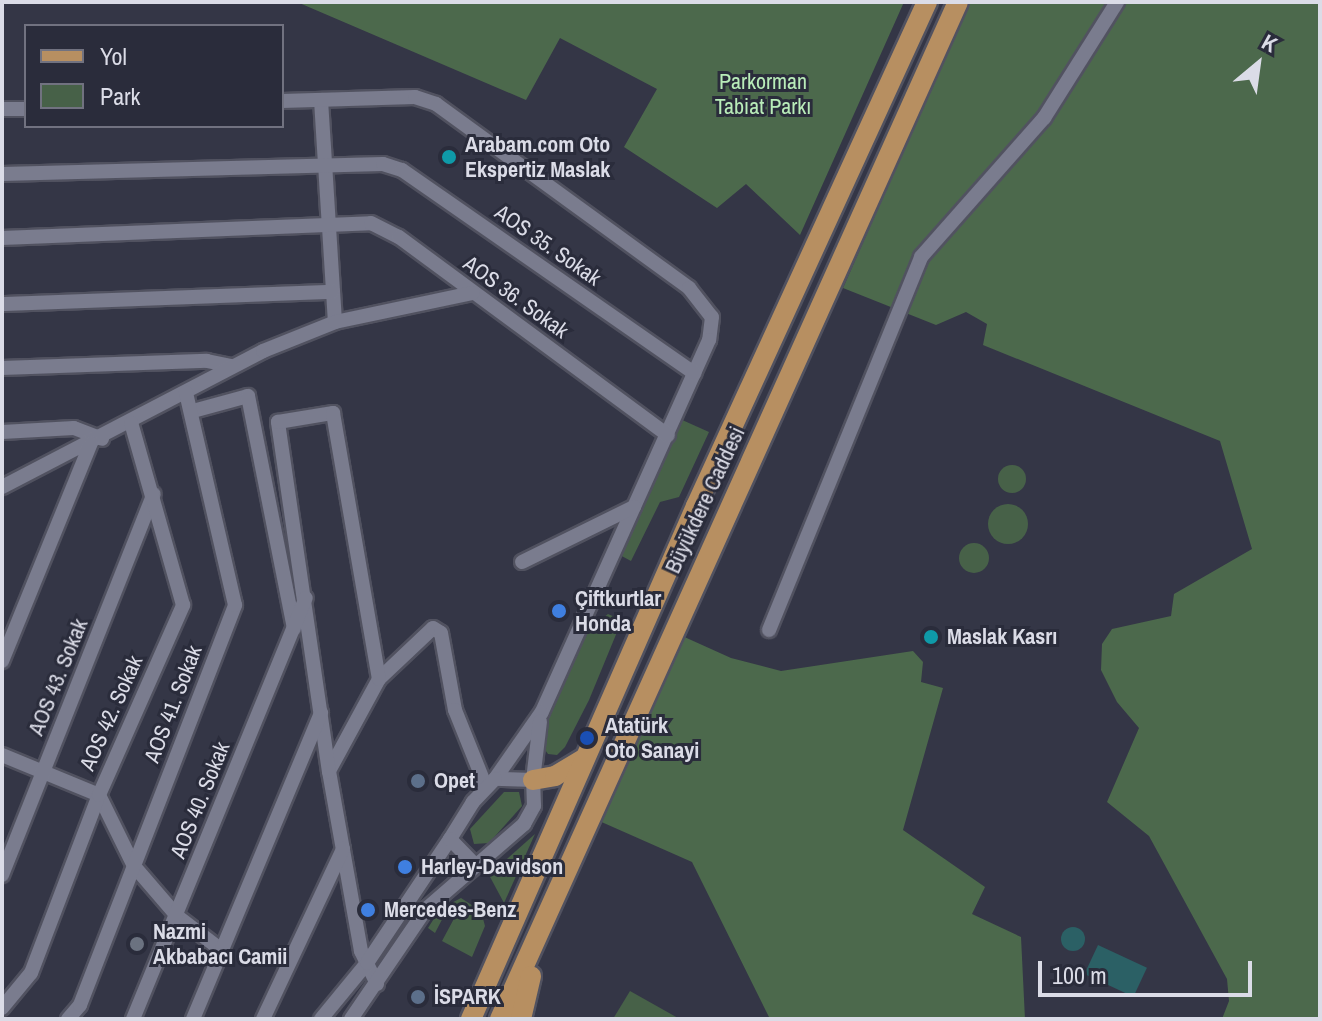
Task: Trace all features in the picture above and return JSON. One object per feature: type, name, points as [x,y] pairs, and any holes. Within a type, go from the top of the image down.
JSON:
[{"type":"main road","name":"Büyükdere Caddesi","points":[[471,1019],[586,756],[927,2]]},
{"type":"main road","name":"Büyükdere Caddesi","points":[[500,1019],[754,449],[958,2]]},
{"type":"main road","points":[[754,449],[762,406],[786,347],[779,329]]},
{"type":"main road","points":[[533,780],[555,776],[586,756]]},
{"type":"main road","points":[[521,1019],[532,947]]},
{"type":"street","points":[[769,630],[921,257],[1044,118],[1117,2]]},
{"type":"street","points":[[284,101],[415,97],[436,104],[689,288],[712,317],[709,340],[668,435],[541,713],[450,839],[367,963],[321,1019]]},
{"type":"street","points":[[321,100],[335,322]]},
{"type":"street","points":[[2,109],[24,109]]},
{"type":"street","name":"AOS 35. Sokak","points":[[2,174],[356,161],[402,170],[694,373]]},
{"type":"street","name":"AOS 36. Sokak","points":[[2,238],[371,223],[383,228],[668,435]]},
{"type":"street","points":[[2,304],[333,292]]},
{"type":"street","points":[[2,487],[131,423],[231,366],[335,322],[473,293]]},
{"type":"street","points":[[2,368],[207,361],[231,366]]},
{"type":"street","name":"AOS 41. Sokak","points":[[68,1019],[80,1005],[235,605],[193,411],[186,393]]},
{"type":"street","points":[[193,411],[248,396],[294,629]]},
{"type":"street","points":[[377,984],[367,963],[329,772],[307,597],[278,422],[333,413],[379,679]]},
{"type":"street","name":"AOS 42. Sokak","points":[[2,1008],[31,973],[99,795],[183,605],[154,494],[131,423]]},
{"type":"street","points":[[2,432],[74,428],[96,441]]},
{"type":"street","points":[[2,661],[96,441]]},
{"type":"street","name":"AOS 43. Sokak","points":[[2,875],[154,494]]},
{"type":"street","points":[[522,562],[634,507]]},
{"type":"street","name":"AOS 40. Sokak","points":[[133,1019],[307,597]]},
{"type":"street","points":[[329,772],[379,679],[433,628],[441,633],[455,710],[491,783]]},
{"type":"street","points":[[193,1019],[322,711]]},
{"type":"street","points":[[351,1019],[426,909],[474,864],[524,824],[534,806],[533,780],[541,713]]},
{"type":"street","points":[[2,755],[99,795],[134,866],[177,916],[220,949]]},
{"type":"street","points":[[491,783],[533,780]]},
{"type":"street","points":[[450,839],[474,864]]},
{"type":"street","points":[[263,1019],[343,849]]},
{"type":"green space","name":"Parkorman Tabiat Parkı","points":[[297,2],[904,2],[800,235],[746,184],[717,208],[624,147],[657,89],[560,38],[526,100]]},
{"type":"green space","points":[[969,2],[1320,2],[1320,1019],[1222,1019],[1229,1001],[1227,979],[1149,836],[1107,802],[1139,728],[1117,702],[1101,670],[1102,644],[1112,629],[1171,616],[1174,594],[1252,549],[1220,441],[983,345],[987,324],[966,312],[936,325],[843,288]]},
{"type":"green space","points":[[680,419],[709,432],[679,497],[660,502],[631,561],[616,553]]},
{"type":"green space","points":[[1012,465],[1022,469],[1026,479],[1022,489],[1012,493],[1002,489],[998,479],[1002,469]]},
{"type":"green space","points":[[1008,504],[1022,510],[1028,524],[1022,538],[1008,544],[994,538],[988,524],[994,510]]},
{"type":"green space","points":[[974,543],[985,547],[989,558],[985,569],[974,573],[963,569],[959,558],[963,547]]},
{"type":"green space","points":[[608,614],[622,620],[589,700],[565,747],[557,755],[548,754],[543,747],[549,718],[589,629]]},
{"type":"green space","points":[[680,635],[731,658],[781,671],[913,651],[923,662],[921,682],[943,688],[903,830],[985,887],[972,914],[1021,937],[1025,1019],[770,1019],[692,862],[597,820]]},
{"type":"green space","points":[[504,792],[519,792],[522,806],[489,843],[474,844],[470,829]]},
{"type":"green space","points":[[535,834],[504,903],[489,875]]},
{"type":"green space","points":[[461,898],[481,911],[485,926],[472,957],[442,941],[457,913],[448,908],[435,933],[428,928],[440,909]]},
{"type":"green space","points":[[630,991],[678,1018],[678,1019],[613,1019]]},
{"type":"shaded area","points":[[1073,927],[1081,931],[1085,939],[1081,947],[1073,951],[1065,947],[1061,939],[1065,931]]},
{"type":"shaded area","points":[[1098,945],[1147,968],[1133,997],[1084,974]]},
{"type":"place","name":"Arabam.com Oto Ekspertiz Maslak","points":[[449,157]]},
{"type":"place","name":"Çiftkurtlar Honda","points":[[559,611]]},
{"type":"place","name":"Maslak Kasrı","points":[[931,637]]},
{"type":"place","name":"Atatürk Oto Sanayi","points":[[587,738]]},
{"type":"place","name":"Opet","points":[[418,781]]},
{"type":"place","name":"Harley-Davidson","points":[[405,867]]},
{"type":"place","name":"Mercedes-Benz","points":[[368,910]]},
{"type":"place","name":"Nazmi Akbabacı Camii","points":[[137,944]]},
{"type":"place","name":"İSPARK","points":[[418,997]]}]
